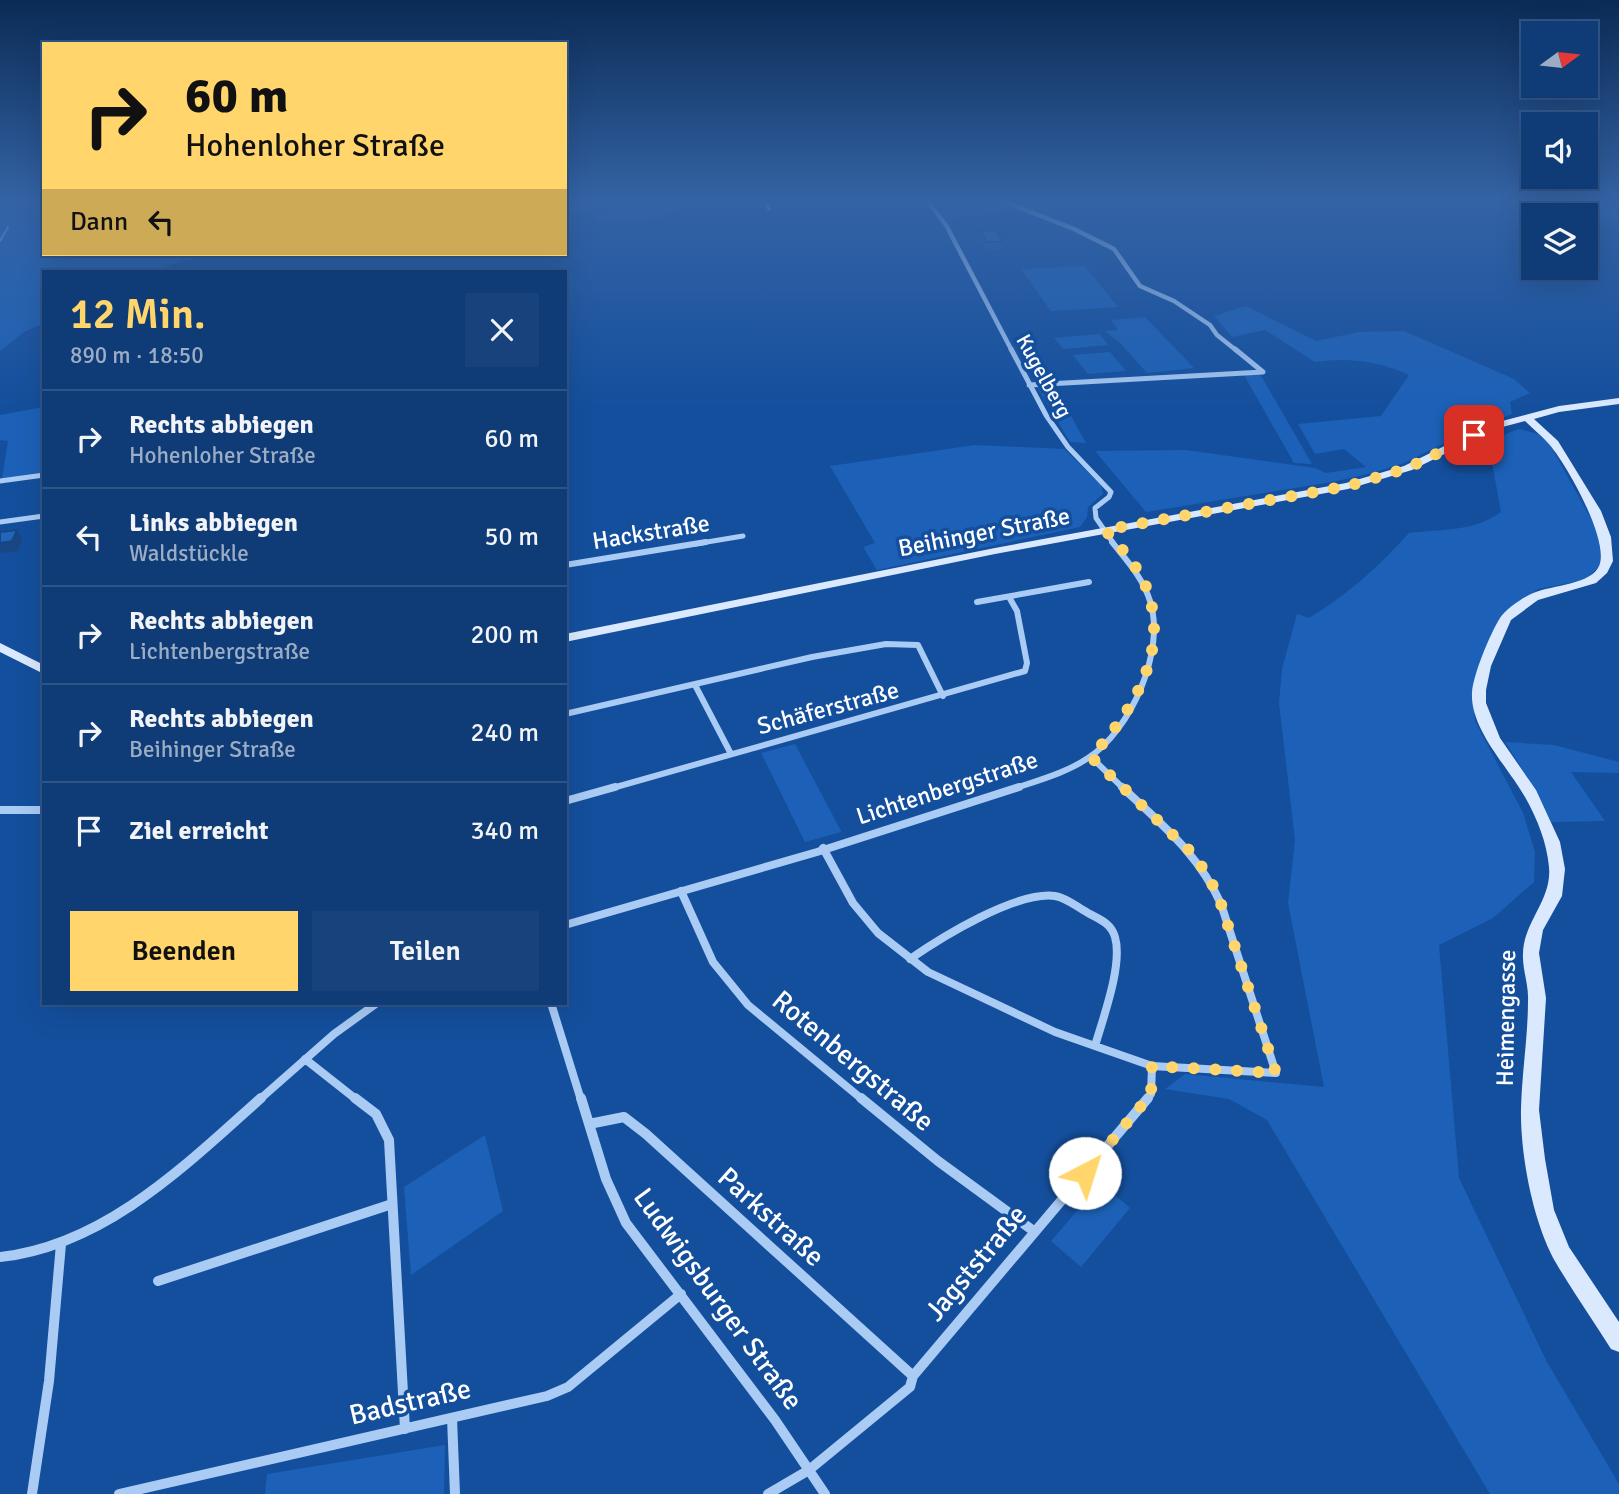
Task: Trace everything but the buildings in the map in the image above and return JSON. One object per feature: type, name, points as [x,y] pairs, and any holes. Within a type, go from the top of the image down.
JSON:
[{"type":"main road","name":"Beihinger Straße","points":[[567,638],[1105,530],[1348,486],[1386,476],[1424,461],[1491,427],[1568,407],[1619,401]]},
{"type":"main road","name":"Heimengasse","points":[[1526,417],[1555,443],[1595,511],[1605,537],[1607,561],[1603,571],[1592,580],[1534,597],[1506,618],[1485,666],[1479,703],[1493,739],[1531,794],[1542,817],[1552,842],[1557,869],[1554,896],[1535,929],[1531,953],[1537,998],[1530,1110],[1544,1210],[1562,1254],[1619,1341]]},
{"type":"main road","points":[[0,648],[42,669]]},
{"type":"street","name":"Kugelberg","points":[[969,269],[1029,385],[1068,447],[1111,492],[1094,513],[1105,530]]},
{"type":"street","points":[[1029,385],[1263,372],[1217,335],[1210,325],[1174,301],[1140,286],[1128,269]]},
{"type":"street","points":[[0,481],[42,475]]},
{"type":"street","points":[[0,522],[42,516]]},
{"type":"street","name":"Lichtenbergstraße","points":[[567,924],[945,811],[1091,757],[1132,705],[1148,670],[1154,644],[1150,600],[1143,579],[1105,530]]},
{"type":"street","name":"Hackstraße","points":[[567,565],[743,536]]},
{"type":"street","points":[[977,602],[1089,582]]},
{"type":"street","name":"Schäferstraße","points":[[567,800],[1025,671],[1027,663],[1017,611],[1009,597]]},
{"type":"street","points":[[567,714],[812,657],[902,643],[918,645],[943,696]]},
{"type":"street","points":[[695,685],[731,754]]},
{"type":"street","points":[[822,848],[853,903],[878,933],[928,972],[1032,1021],[1152,1066],[1276,1073],[1221,904],[1209,877],[1192,853],[1091,757]]},
{"type":"street","points":[[0,810],[42,810]]},
{"type":"street","name":"Rotenbergstraße","points":[[681,891],[713,962],[748,1005],[938,1161],[1035,1232]]},
{"type":"street","points":[[911,959],[925,948],[983,917],[1030,898],[1055,896],[1109,923],[1116,940],[1110,982],[1095,1046]]},
{"type":"street","points":[[0,1257],[61,1244],[141,1198],[177,1172],[304,1059],[374,1005]]},
{"type":"street","name":"Ludwigsburger Straße","points":[[552,1005],[606,1179],[626,1223],[681,1294],[825,1494]]},
{"type":"street","points":[[304,1059],[376,1114],[389,1140],[405,1429]]},
{"type":"street","name":"Jagststraße","points":[[768,1494],[809,1470],[910,1387],[912,1376],[1151,1094],[1152,1066]]},
{"type":"street","name":"Parkstraße","points":[[589,1124],[624,1117],[646,1134],[912,1376]]},
{"type":"street","points":[[158,1281],[392,1204]]},
{"type":"street","points":[[32,1494],[49,1381],[61,1244]]},
{"type":"street","name":"Badstraße","points":[[119,1494],[547,1396],[568,1387],[681,1294]]},
{"type":"street","points":[[452,1418],[455,1494]]},
{"type":"shaded area","points":[[0,269],[160,269],[42,270],[42,324],[24,332],[0,351]]},
{"type":"shaded area","points":[[1021,269],[1087,269],[1118,307],[1051,311]]},
{"type":"shaded area","points":[[1246,306],[1316,341],[1359,332],[1404,331],[1514,379],[1530,393],[1510,402],[1512,414],[1404,463],[1372,473],[1146,512],[1095,451],[1186,450],[1315,468],[1326,473],[1366,467],[1344,449],[1315,454],[1298,424],[1381,416],[1409,375],[1387,366],[1363,361],[1315,362],[1265,330],[1232,337],[1214,316]]},
{"type":"shaded area","points":[[1145,317],[1194,368],[1147,373],[1120,343],[1105,331],[1118,330],[1111,320]]},
{"type":"shaded area","points":[[1100,334],[1108,345],[1063,349],[1054,338]]},
{"type":"shaded area","points":[[1110,352],[1126,371],[1088,374],[1073,355]]},
{"type":"shaded area","points":[[1260,374],[1312,464],[1294,463],[1244,375]]},
{"type":"shaded area","points":[[1054,385],[1086,443],[1070,442],[1037,387]]},
{"type":"shaded area","points":[[42,407],[42,472],[2,479],[8,441],[0,440],[0,415]]},
{"type":"shaded area","points":[[1519,429],[1538,434],[1549,443],[1600,535],[1603,563],[1585,580],[1538,589],[1505,616],[1478,667],[1472,691],[1475,721],[1523,813],[1535,852],[1534,882],[1493,918],[1439,945],[1459,1178],[1547,1362],[1619,1484],[1619,1494],[1490,1494],[1267,1120],[1229,1099],[1165,1089],[1185,1074],[1324,1087],[1288,903],[1295,840],[1279,703],[1282,669],[1297,614],[1309,618],[1337,599],[1374,569],[1409,533],[1468,526],[1501,512],[1488,441]]},
{"type":"shaded area","points":[[975,445],[1064,449],[1101,485],[1103,494],[1088,507],[1087,517],[1080,527],[877,570],[863,547],[875,543],[830,466]]},
{"type":"shaded area","points":[[1505,742],[1554,745],[1619,762],[1619,773],[1571,772],[1605,821],[1551,822],[1536,791]]},
{"type":"shaded area","points":[[795,744],[841,832],[805,842],[761,753]]},
{"type":"shaded area","points":[[485,1135],[503,1211],[411,1275],[404,1187]]},
{"type":"shaded area","points":[[1101,1183],[1130,1208],[1081,1267],[1051,1241]]},
{"type":"shaded area","points":[[445,1445],[444,1494],[265,1494],[267,1474]]},
{"type":"route","points":[[1085,1173],[1151,1094],[1152,1066],[1276,1073],[1255,1003],[1209,877],[1192,853],[1091,757],[1132,705],[1148,670],[1154,644],[1153,617],[1143,579],[1105,530],[1348,486],[1408,468],[1474,435]]}]
